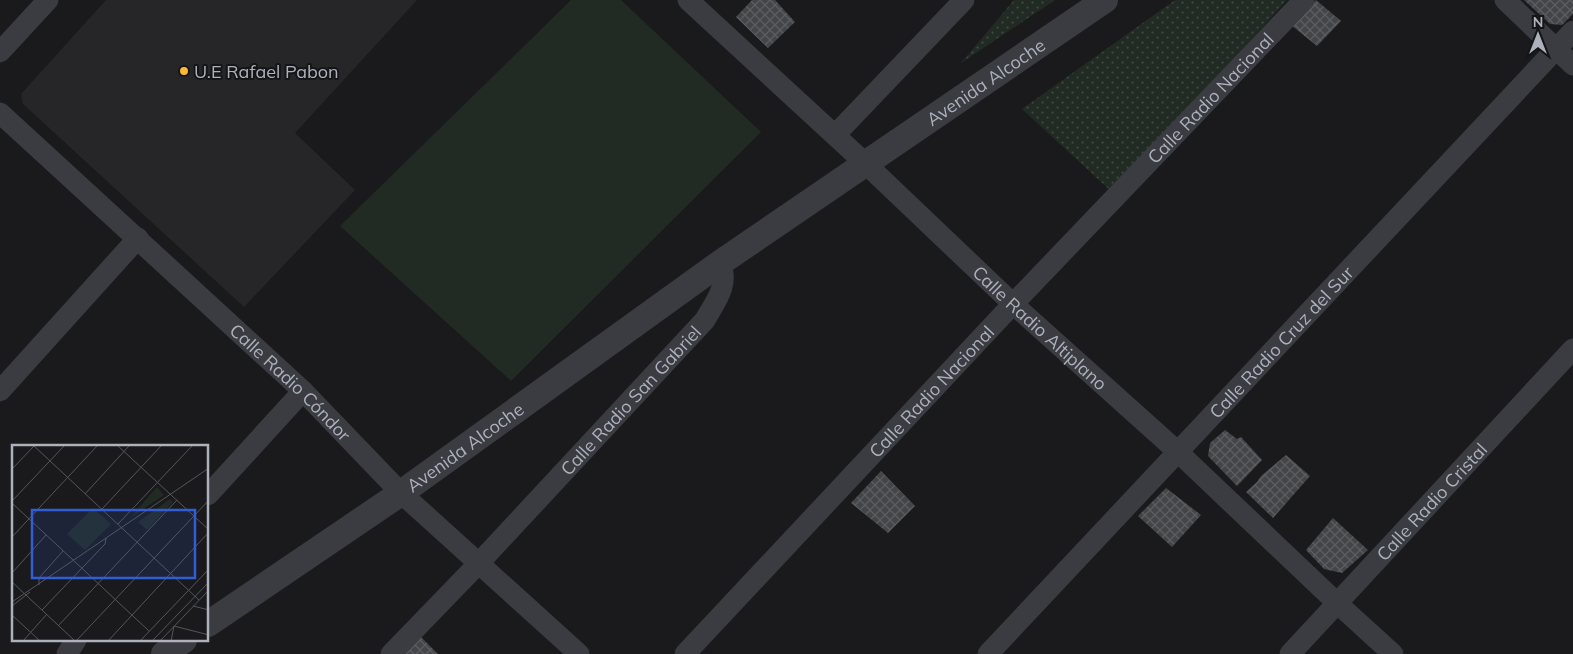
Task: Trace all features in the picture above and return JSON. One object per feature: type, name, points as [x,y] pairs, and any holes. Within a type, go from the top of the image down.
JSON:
[{"type":"street","points":[[0,52],[48,0]]},
{"type":"street","name":"Calle Radio Altiplano","points":[[688,0],[835,135],[1013,304],[1178,452],[1393,654]]},
{"type":"street","points":[[835,135],[964,0]]},
{"type":"street","name":"Avenida Alcoche","points":[[866,164],[1105,0]]},
{"type":"street","name":"Calle Radio Nacional","points":[[685,654],[1013,304],[1304,0]]},
{"type":"street","points":[[1504,0],[1573,65]]},
{"type":"street","name":"Calle Radio Cruz del Sur","points":[[988,654],[1573,31]]},
{"type":"street","name":"Calle Radio Cóndor","points":[[0,113],[303,391],[401,493],[579,654]]},
{"type":"street","points":[[720,263],[866,164]]},
{"type":"street","points":[[0,391],[138,238]]},
{"type":"street","name":"Avenida Alcoche","points":[[209,623],[401,493],[720,263]]},
{"type":"street","name":"Calle Radio San Gabriel","points":[[391,654],[479,563],[705,320],[723,288],[724,276],[720,263]]},
{"type":"street","name":"Calle Radio Cristal","points":[[1290,654],[1573,349]]},
{"type":"street","points":[[209,493],[303,391]]},
{"type":"street","points":[[67,654],[75,642]]},
{"type":"street","points":[[164,654],[181,642]]},
{"type":"shaded area","points":[[106,0],[417,0],[295,133],[355,190],[244,307],[23,104],[21,94]]},
{"type":"shaded area","points":[[571,0],[621,0],[761,132],[511,381],[340,226]]},
{"type":"shaded area","points":[[1014,0],[1055,0],[961,63]]},
{"type":"shaded area","points":[[1175,0],[1287,0],[1113,193],[1022,109]]},
{"type":"building","points":[[752,0],[775,0],[795,22],[768,48],[736,17]]},
{"type":"building","points":[[1316,0],[1341,21],[1317,46],[1291,25]]},
{"type":"building","points":[[1524,0],[1573,0],[1573,14],[1562,25],[1550,24]]},
{"type":"building","points":[[1225,430],[1237,439],[1241,437],[1262,460],[1237,486],[1208,456],[1210,443]]},
{"type":"building","points":[[1286,455],[1310,476],[1273,518],[1246,492],[1261,476]]},
{"type":"building","points":[[881,471],[915,506],[888,533],[851,503]]},
{"type":"building","points":[[1166,488],[1201,515],[1172,547],[1138,516]]},
{"type":"building","points":[[1333,518],[1368,550],[1342,573],[1324,569],[1306,550]]},
{"type":"building","points":[[421,637],[438,654],[403,654]]},
{"type":"place","name":"U.E Rafael Pabon","points":[[184,71]]}]
